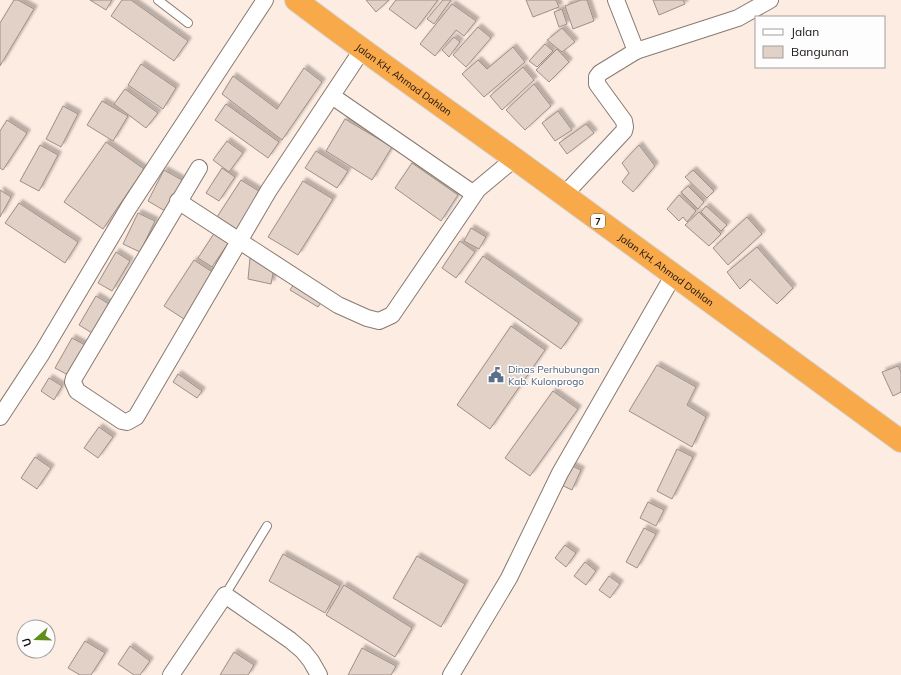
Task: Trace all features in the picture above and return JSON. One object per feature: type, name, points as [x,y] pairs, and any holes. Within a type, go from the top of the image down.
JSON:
[{"type":"highway","name":"Jalan KH. Ahmad Dahlan","points":[[296,0],[362,50],[901,440]]},
{"type":"street","points":[[0,418],[42,353],[130,206],[265,0]]},
{"type":"street","points":[[616,0],[636,51]]},
{"type":"street","points":[[564,196],[624,131],[624,121],[597,84],[597,77],[600,73],[636,51],[738,18],[770,0]]},
{"type":"street","points":[[199,168],[74,378],[73,382],[77,391],[122,421],[127,422],[136,417],[269,190],[362,50]]},
{"type":"street","points":[[332,96],[474,194]]},
{"type":"street","points":[[178,202],[338,305],[367,318],[379,321],[392,315],[478,189],[514,159]]},
{"type":"street","points":[[451,675],[509,578],[560,473],[673,276]]},
{"type":"street","points":[[172,675],[225,595],[299,647],[311,660],[319,675]]},
{"type":"lane","points":[[158,0],[188,24]]},
{"type":"lane","points":[[225,595],[267,526]]},
{"type":"building","points":[[14,0],[18,0],[34,9],[0,66],[0,23]]},
{"type":"building","points":[[90,0],[112,0],[106,10]]},
{"type":"building","points":[[122,0],[131,0],[188,41],[174,61],[111,16]]},
{"type":"building","points":[[366,0],[389,0],[376,12]]},
{"type":"building","points":[[396,0],[438,0],[416,29],[389,9]]},
{"type":"building","points":[[443,0],[451,0],[434,24],[427,19]]},
{"type":"building","points":[[526,0],[556,0],[559,7],[533,17]]},
{"type":"building","points":[[581,0],[587,0],[594,21],[573,29],[565,6]]},
{"type":"building","points":[[653,0],[683,0],[685,4],[659,15]]},
{"type":"building","points":[[452,4],[476,21],[464,36],[456,30],[435,56],[420,44]]},
{"type":"building","points":[[562,9],[567,24],[559,27],[554,12]]},
{"type":"building","points":[[478,27],[491,38],[466,67],[453,55]]},
{"type":"building","points":[[562,28],[575,42],[562,52],[547,40]]},
{"type":"building","points":[[454,37],[460,42],[449,57],[442,50]]},
{"type":"building","points":[[545,44],[553,51],[537,67],[529,61]]},
{"type":"building","points":[[513,47],[525,62],[484,97],[462,74],[478,60],[487,69]]},
{"type":"building","points":[[557,49],[569,62],[549,82],[536,70]]},
{"type":"building","points":[[141,64],[176,88],[163,109],[128,85]]},
{"type":"building","points":[[523,67],[534,80],[502,110],[490,96]]},
{"type":"building","points":[[304,68],[322,82],[282,140],[222,94],[233,76],[277,109]]},
{"type":"building","points":[[534,84],[551,106],[525,130],[506,110]]},
{"type":"building","points":[[125,89],[158,113],[146,128],[114,104]]},
{"type":"building","points":[[102,101],[128,116],[113,141],[87,125]]},
{"type":"building","points":[[226,104],[279,142],[268,158],[215,120]]},
{"type":"building","points":[[63,106],[78,114],[61,147],[46,139]]},
{"type":"building","points":[[558,111],[572,130],[555,141],[542,123]]},
{"type":"building","points":[[345,119],[392,147],[372,180],[326,151]]},
{"type":"building","points":[[7,120],[27,133],[3,170],[0,168],[0,131]]},
{"type":"building","points":[[586,124],[594,133],[567,154],[559,143]]},
{"type":"building","points":[[227,141],[243,153],[229,172],[213,160]]},
{"type":"building","points":[[106,142],[144,169],[103,229],[64,202]]},
{"type":"building","points":[[40,145],[58,155],[39,191],[20,181]]},
{"type":"building","points":[[639,145],[655,166],[633,192],[622,182],[629,173],[622,163]]},
{"type":"building","points":[[316,151],[348,171],[337,188],[305,168]]},
{"type":"building","points":[[412,163],[458,195],[441,221],[395,188]]},
{"type":"building","points":[[222,168],[235,177],[219,201],[206,193]]},
{"type":"building","points":[[164,170],[182,180],[165,211],[148,201]]},
{"type":"building","points":[[693,170],[714,191],[707,198],[685,177]]},
{"type":"building","points":[[241,180],[262,193],[238,230],[217,217]]},
{"type":"building","points":[[303,181],[333,199],[298,255],[268,237]]},
{"type":"building","points":[[688,186],[704,202],[698,209],[681,192]]},
{"type":"building","points":[[0,190],[11,197],[0,217]]},
{"type":"building","points":[[679,195],[696,211],[687,222],[683,217],[679,221],[667,209]]},
{"type":"building","points":[[19,203],[78,242],[65,263],[5,223]]},
{"type":"building","points":[[706,206],[727,225],[721,231],[701,212]]},
{"type":"building","points":[[699,212],[721,234],[709,246],[685,225]]},
{"type":"building","points":[[138,213],[155,221],[140,252],[123,244]]},
{"type":"building","points":[[747,217],[762,234],[728,265],[713,248]]},
{"type":"building","points":[[471,228],[486,237],[479,249],[464,241]]},
{"type":"building","points":[[215,232],[229,242],[212,267],[198,258]]},
{"type":"building","points":[[460,241],[475,252],[456,278],[442,268]]},
{"type":"building","points":[[757,247],[793,288],[777,304],[750,279],[740,289],[727,272]]},
{"type":"building","points":[[116,252],[130,261],[112,291],[98,283]]},
{"type":"building","points":[[483,256],[579,323],[561,349],[465,282]]},
{"type":"building","points":[[250,258],[274,268],[271,284],[248,279]]},
{"type":"building","points":[[194,260],[217,275],[187,321],[164,306]]},
{"type":"building","points":[[294,284],[322,301],[318,307],[290,290]]},
{"type":"building","points":[[96,296],[109,304],[92,333],[79,325]]},
{"type":"building","points":[[511,326],[545,350],[490,429],[457,405]]},
{"type":"building","points":[[72,338],[85,345],[68,375],[55,368]]},
{"type":"building","points":[[657,365],[696,387],[687,405],[706,417],[692,447],[629,411]]},
{"type":"building","points":[[898,366],[901,372],[901,392],[893,396],[882,372]]},
{"type":"building","points":[[178,374],[202,391],[197,398],[173,382]]},
{"type":"building","points":[[49,378],[62,386],[54,400],[41,391]]},
{"type":"building","points":[[553,391],[578,409],[530,476],[505,458]]},
{"type":"building","points":[[99,427],[113,437],[98,458],[84,448]]},
{"type":"building","points":[[677,449],[693,457],[672,499],[657,491]]},
{"type":"building","points":[[35,457],[51,468],[37,489],[21,478]]},
{"type":"building","points":[[566,463],[581,470],[572,490],[557,483]]},
{"type":"building","points":[[648,502],[664,510],[656,526],[640,518]]},
{"type":"building","points":[[644,528],[656,534],[637,568],[626,562]]},
{"type":"building","points":[[565,545],[576,553],[566,567],[555,558]]},
{"type":"building","points":[[283,554],[340,586],[325,613],[269,581]]},
{"type":"building","points":[[417,556],[465,584],[441,627],[393,598]]},
{"type":"building","points":[[585,562],[596,571],[586,585],[574,576]]},
{"type":"building","points":[[609,576],[620,584],[610,598],[599,590]]},
{"type":"building","points":[[344,585],[412,628],[395,657],[326,615]]},
{"type":"building","points":[[85,641],[105,653],[91,675],[80,675],[68,668]]},
{"type":"building","points":[[130,646],[150,661],[140,675],[134,675],[118,664]]},
{"type":"building","points":[[362,648],[396,666],[391,675],[348,675]]},
{"type":"building","points":[[234,652],[254,665],[248,675],[220,675]]},
{"type":"place","name":"Dinas Perhubungan Kab. Kulonprogo","points":[[496,375]]}]
